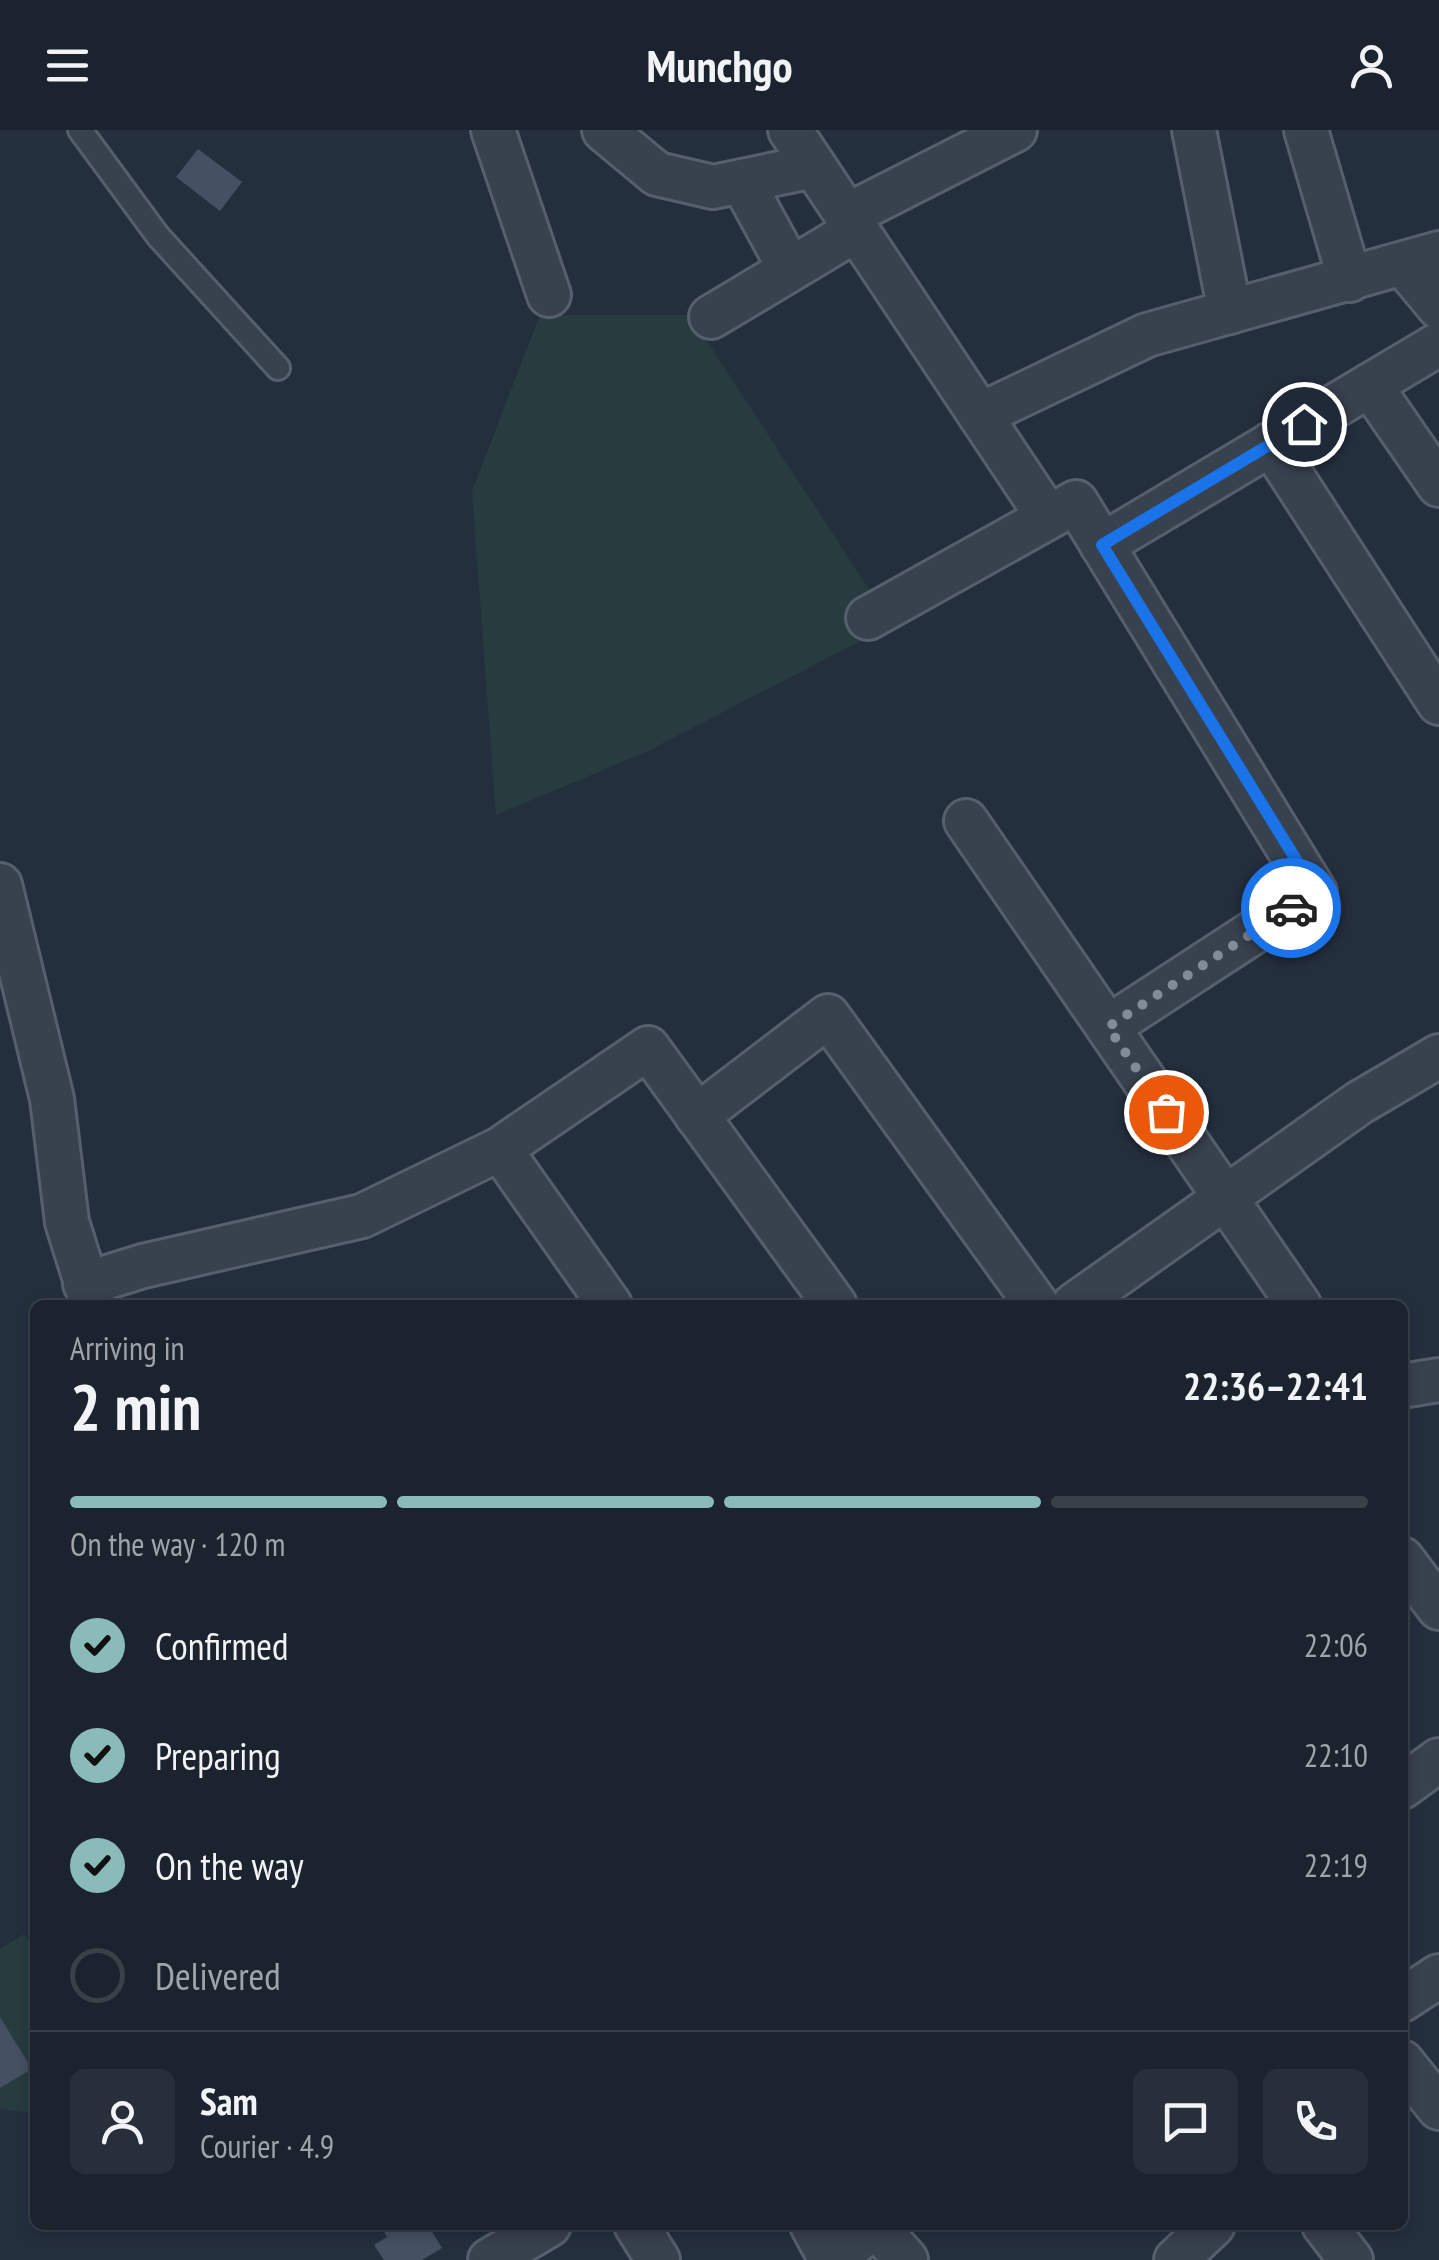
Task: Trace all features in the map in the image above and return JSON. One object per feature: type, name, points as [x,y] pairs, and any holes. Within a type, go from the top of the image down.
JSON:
[{"type":"street","points":[[493,130],[549,295]]},
{"type":"street","points":[[604,130],[658,174],[714,187],[814,166]]},
{"type":"street","points":[[790,130],[1048,517]]},
{"type":"street","points":[[711,317],[790,270],[851,223],[1014,130]]},
{"type":"street","points":[[1194,130],[1230,312]]},
{"type":"street","points":[[1306,130],[1350,280]]},
{"type":"street","points":[[742,181],[790,270]]},
{"type":"street","points":[[980,415],[1147,335],[1422,259],[1439,307]]},
{"type":"street","points":[[1102,545],[1439,344]]},
{"type":"street","points":[[1370,385],[1439,485]]},
{"type":"street","points":[[1270,444],[1439,703]]},
{"type":"street","points":[[868,618],[1076,502],[1316,892],[1108,1027]]},
{"type":"street","points":[[966,822],[1296,1300]]},
{"type":"street","points":[[0,885],[52,1099],[68,1222],[89,1295],[143,1266],[362,1216],[500,1148],[648,1048],[831,1300]]},
{"type":"street","points":[[697,1116],[828,1016],[1033,1300]]},
{"type":"street","points":[[1081,1300],[1359,1104],[1439,1056]]},
{"type":"street","points":[[500,1148],[606,1300]]},
{"type":"street","points":[[1408,1385],[1439,1380]]},
{"type":"street","points":[[1408,1567],[1439,1608],[1408,1616]]},
{"type":"street","points":[[1408,1783],[1439,1760]]},
{"type":"street","points":[[1408,1996],[1439,1976]]},
{"type":"street","points":[[1408,2069],[1439,2108]]},
{"type":"street","points":[[490,2260],[541,2230]]},
{"type":"street","points":[[639,2230],[658,2260]]},
{"type":"street","points":[[815,2230],[833,2260],[868,2230]]},
{"type":"street","points":[[879,2230],[906,2260]]},
{"type":"street","points":[[1176,2260],[1208,2230]]},
{"type":"street","points":[[1328,2230],[1352,2260]]},
{"type":"lane","points":[[80,130],[158,236],[278,368]]},
{"type":"green space","points":[[540,315],[690,315],[876,600],[852,615],[864,639],[648,751],[496,815],[472,491]]},
{"type":"green space","points":[[24,1934],[30,1943],[30,2066],[0,2017],[0,1949]]},
{"type":"green space","points":[[30,2070],[30,2112],[0,2109],[0,2088]]},
{"type":"building","points":[[198,149],[242,182],[220,211],[176,177]]},
{"type":"building","points":[[0,2017],[30,2070],[0,2088]]},
{"type":"building","points":[[383,2230],[431,2230],[442,2248],[422,2260],[384,2260],[374,2245],[387,2237]]},
{"type":"way so far","points":[[1166,1112],[1108,1027],[1291,908]]},
{"type":"route","points":[[1291,908],[1316,892],[1102,545],[1304,424]]}]
